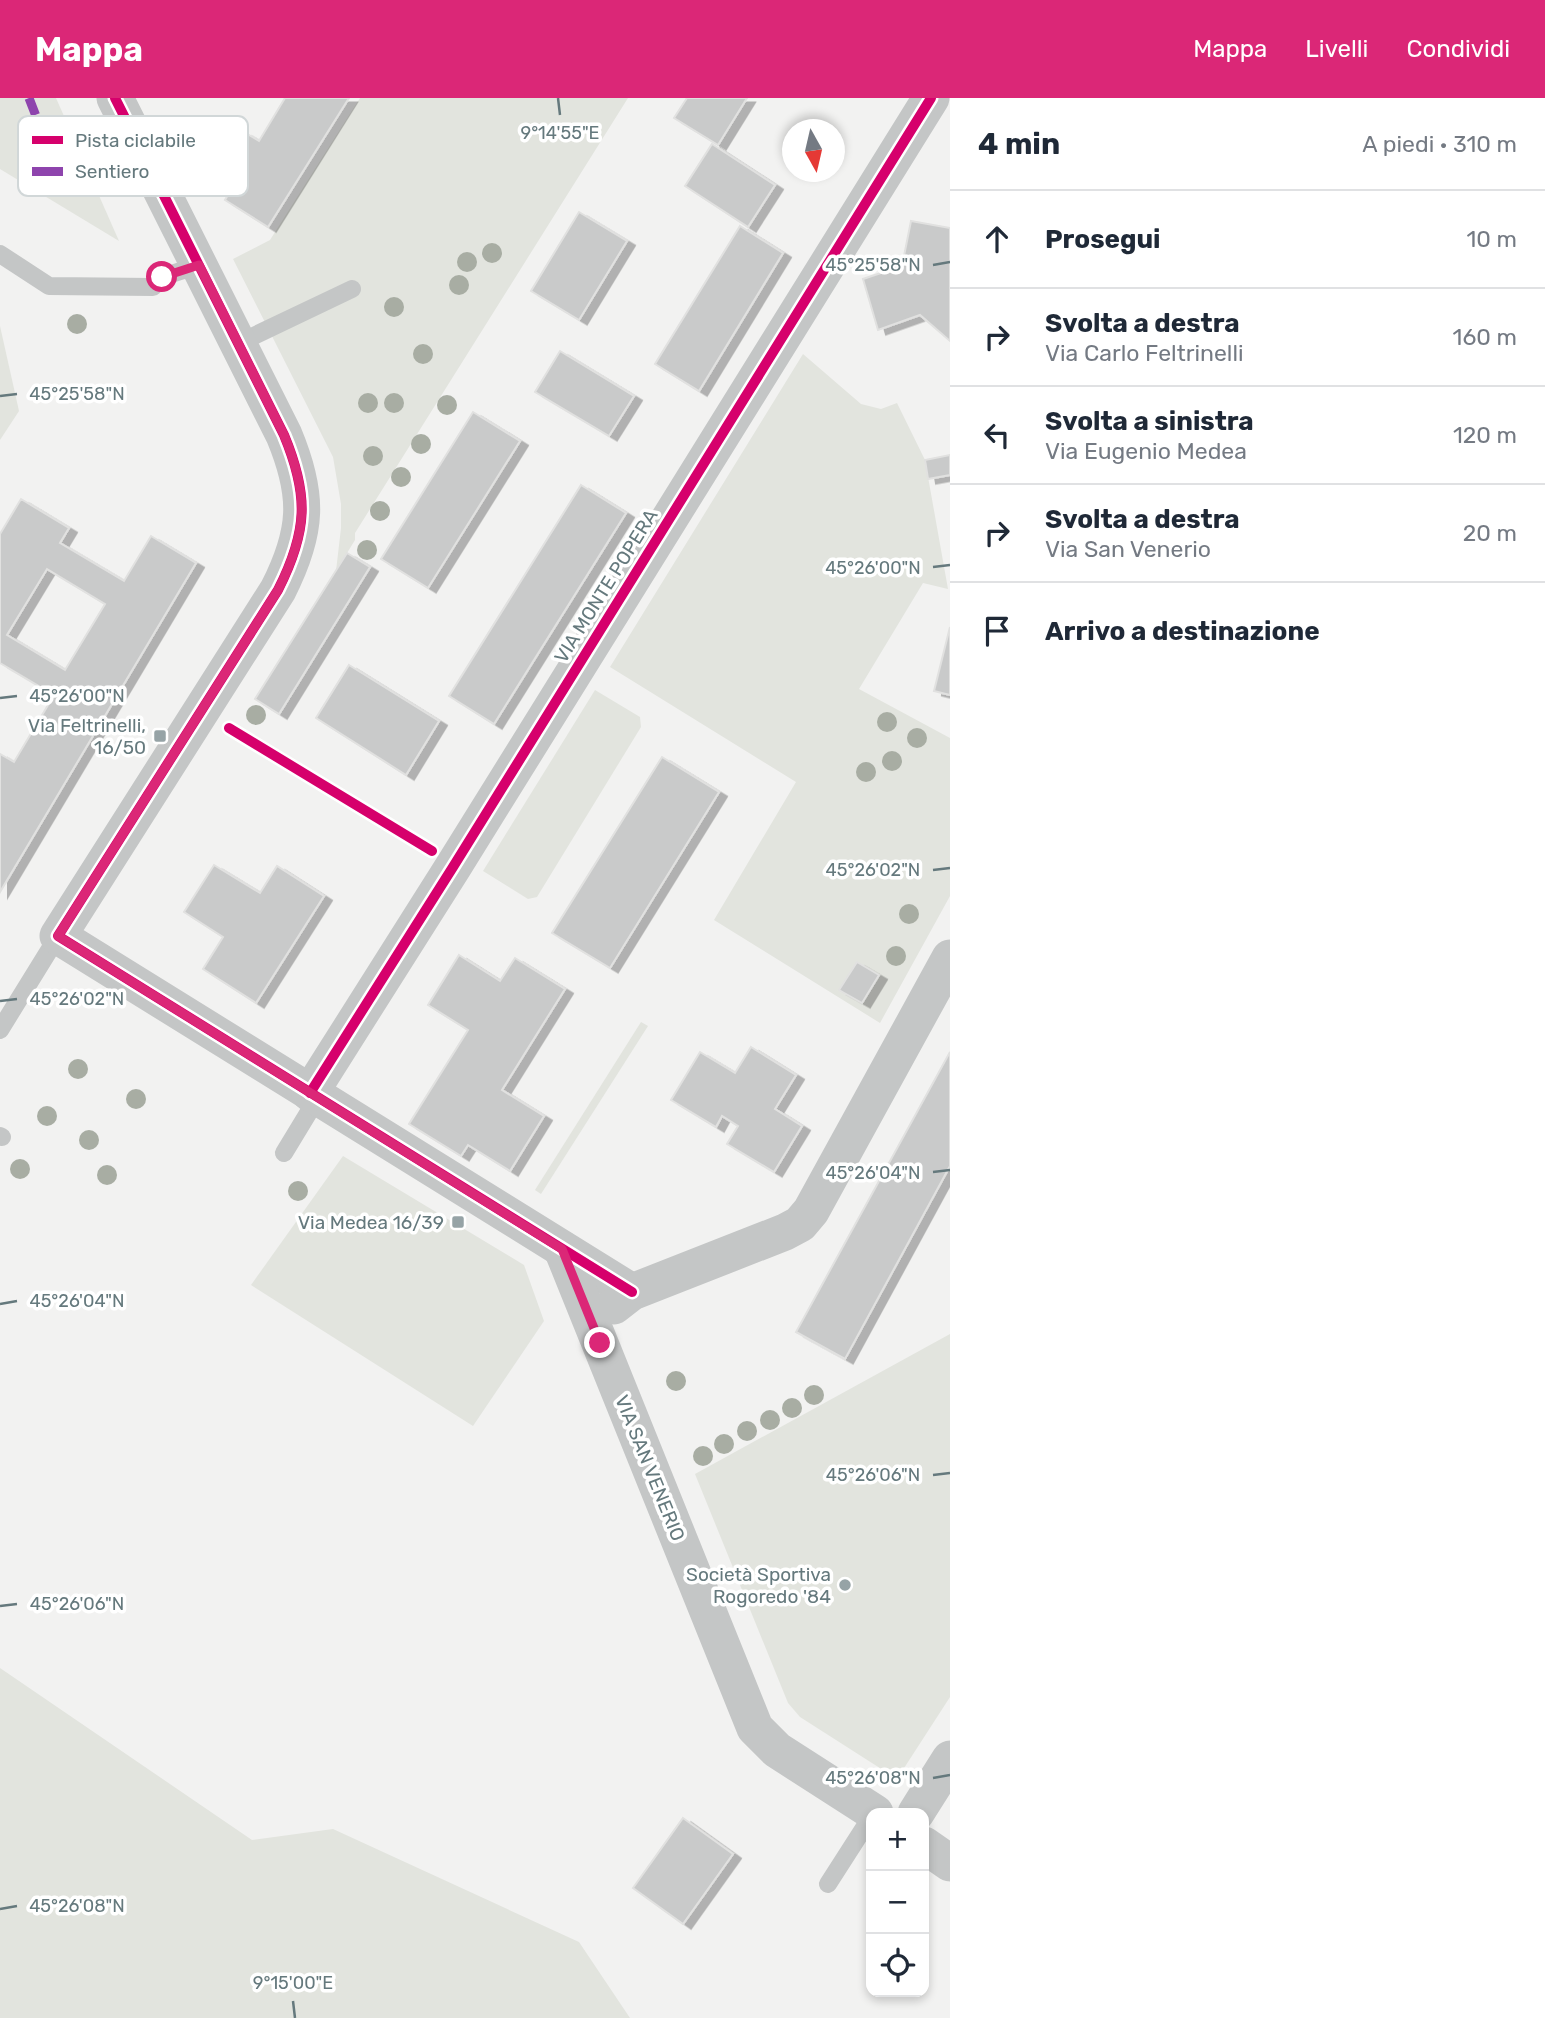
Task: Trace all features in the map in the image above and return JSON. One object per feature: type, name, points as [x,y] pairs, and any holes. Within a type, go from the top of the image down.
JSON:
[{"type":"street","points":[[116,98],[125,116]]},
{"type":"street","name":"VIA MONTE POPERA","points":[[314,1095],[460,855],[931,98]]},
{"type":"street","points":[[165,196],[296,463],[302,496],[300,529],[294,560],[278,590],[58,936],[632,1292]]},
{"type":"street","points":[[600,1343],[598,1331],[601,1323],[614,1306],[632,1292],[800,1224],[811,1210],[950,958]]},
{"type":"street","name":"VIA SAN VENERIO","points":[[562,1249],[755,1728],[777,1749],[866,1809]]},
{"type":"street","points":[[919,1808],[950,1759]]},
{"type":"street","points":[[929,1848],[950,1863]]},
{"type":"lane","points":[[0,254],[49,286],[153,287],[162,277],[199,265]]},
{"type":"lane","points":[[239,344],[352,289]]},
{"type":"lane","points":[[0,1030],[58,936]]},
{"type":"lane","points":[[284,1153],[314,1095]]},
{"type":"lane","points":[[828,1884],[866,1825]]},
{"type":"shaded area","points":[[0,98],[56,98],[64,116],[18,116],[18,180],[0,169]]},
{"type":"shaded area","points":[[360,98],[628,98],[355,533],[355,540],[336,571],[341,504],[333,457],[233,259],[270,240]]},
{"type":"shaded area","points":[[45,196],[99,196],[119,241]]},
{"type":"shaded area","points":[[0,326],[19,411],[0,440]]},
{"type":"shaded area","points":[[803,354],[861,404],[881,409],[897,403],[925,460],[948,589],[923,583],[859,689],[950,738],[950,896],[880,1023],[714,920],[796,782],[610,667]]},
{"type":"shaded area","points":[[595,690],[640,717],[641,727],[537,897],[528,899],[483,871]]},
{"type":"shaded area","points":[[641,1022],[648,1026],[541,1194],[535,1190]]},
{"type":"shaded area","points":[[343,1156],[524,1265],[544,1321],[473,1426],[251,1285]]},
{"type":"shaded area","name":"Società Sportiva Rogoredo '84","points":[[950,1334],[950,1697],[897,1779],[800,1717],[788,1703],[695,1474]]},
{"type":"shaded area","points":[[0,1668],[252,1840],[333,1829],[579,1942],[630,2018],[0,2018]]},
{"type":"building","points":[[285,98],[349,98],[268,227],[225,200],[227,196],[248,196],[248,134],[259,141]]},
{"type":"building","points":[[687,98],[747,98],[718,145],[674,118]]},
{"type":"building","points":[[712,144],[775,185],[748,227],[685,186]]},
{"type":"building","points":[[579,212],[627,241],[579,320],[531,291]]},
{"type":"building","points":[[911,221],[950,228],[950,341],[920,315],[878,330],[863,279],[902,266]]},
{"type":"building","points":[[740,226],[783,253],[699,391],[655,364]]},
{"type":"building","points":[[560,351],[634,396],[609,436],[535,392]]},
{"type":"building","points":[[473,412],[520,441],[428,588],[381,559]]},
{"type":"building","points":[[950,455],[950,475],[928,479],[925,460]]},
{"type":"building","points":[[581,485],[626,513],[494,724],[449,696]]},
{"type":"building","points":[[21,499],[69,528],[60,543],[124,581],[151,536],[196,563],[0,892],[0,754],[14,762],[54,695],[0,663],[0,534]],"holes":[[[47,569],[105,604],[65,670],[7,635]]]},
{"type":"building","points":[[347,553],[370,567],[279,714],[255,699]]},
{"type":"building","points":[[950,627],[950,695],[934,691]]},
{"type":"building","points":[[349,665],[439,721],[406,775],[316,718]]},
{"type":"building","points":[[662,757],[719,792],[610,968],[552,933]]},
{"type":"building","points":[[214,865],[260,893],[277,866],[324,896],[256,1003],[203,969],[223,937],[184,912]]},
{"type":"building","points":[[459,955],[500,981],[515,958],[565,989],[502,1090],[544,1116],[510,1171],[468,1145],[461,1156],[409,1124],[468,1030],[428,1005]]},
{"type":"building","points":[[857,962],[879,975],[862,1003],[839,990]]},
{"type":"building","points":[[751,1047],[796,1075],[775,1109],[802,1126],[774,1172],[727,1144],[738,1126],[722,1116],[716,1127],[671,1100],[700,1052],[735,1073]]},
{"type":"building","points":[[950,1052],[950,1166],[845,1359],[796,1332]]},
{"type":"building","points":[[683,1818],[733,1854],[683,1924],[633,1888]]},
{"type":"marked path","points":[[29,98],[36,116]]},
{"type":"cycle path","points":[[115,98],[124,116]]},
{"type":"cycle path","points":[[310,1093],[931,98]]},
{"type":"cycle path","points":[[164,196],[284,435],[298,476],[302,513],[300,531],[278,590],[58,936],[632,1292]]},
{"type":"cycle path","points":[[229,728],[432,851]]},
{"type":"place","name":"Via Feltrinelli, 16/50","points":[[160,736]]},
{"type":"place","name":"Via Medea 16/39","points":[[458,1222]]},
{"type":"place","name":"Società Sportiva Rogoredo '84","points":[[845,1585]]},
{"type":"route","points":[[162,277],[199,265],[296,463],[302,496],[300,529],[294,560],[278,590],[58,936],[562,1249],[600,1343]]}]
